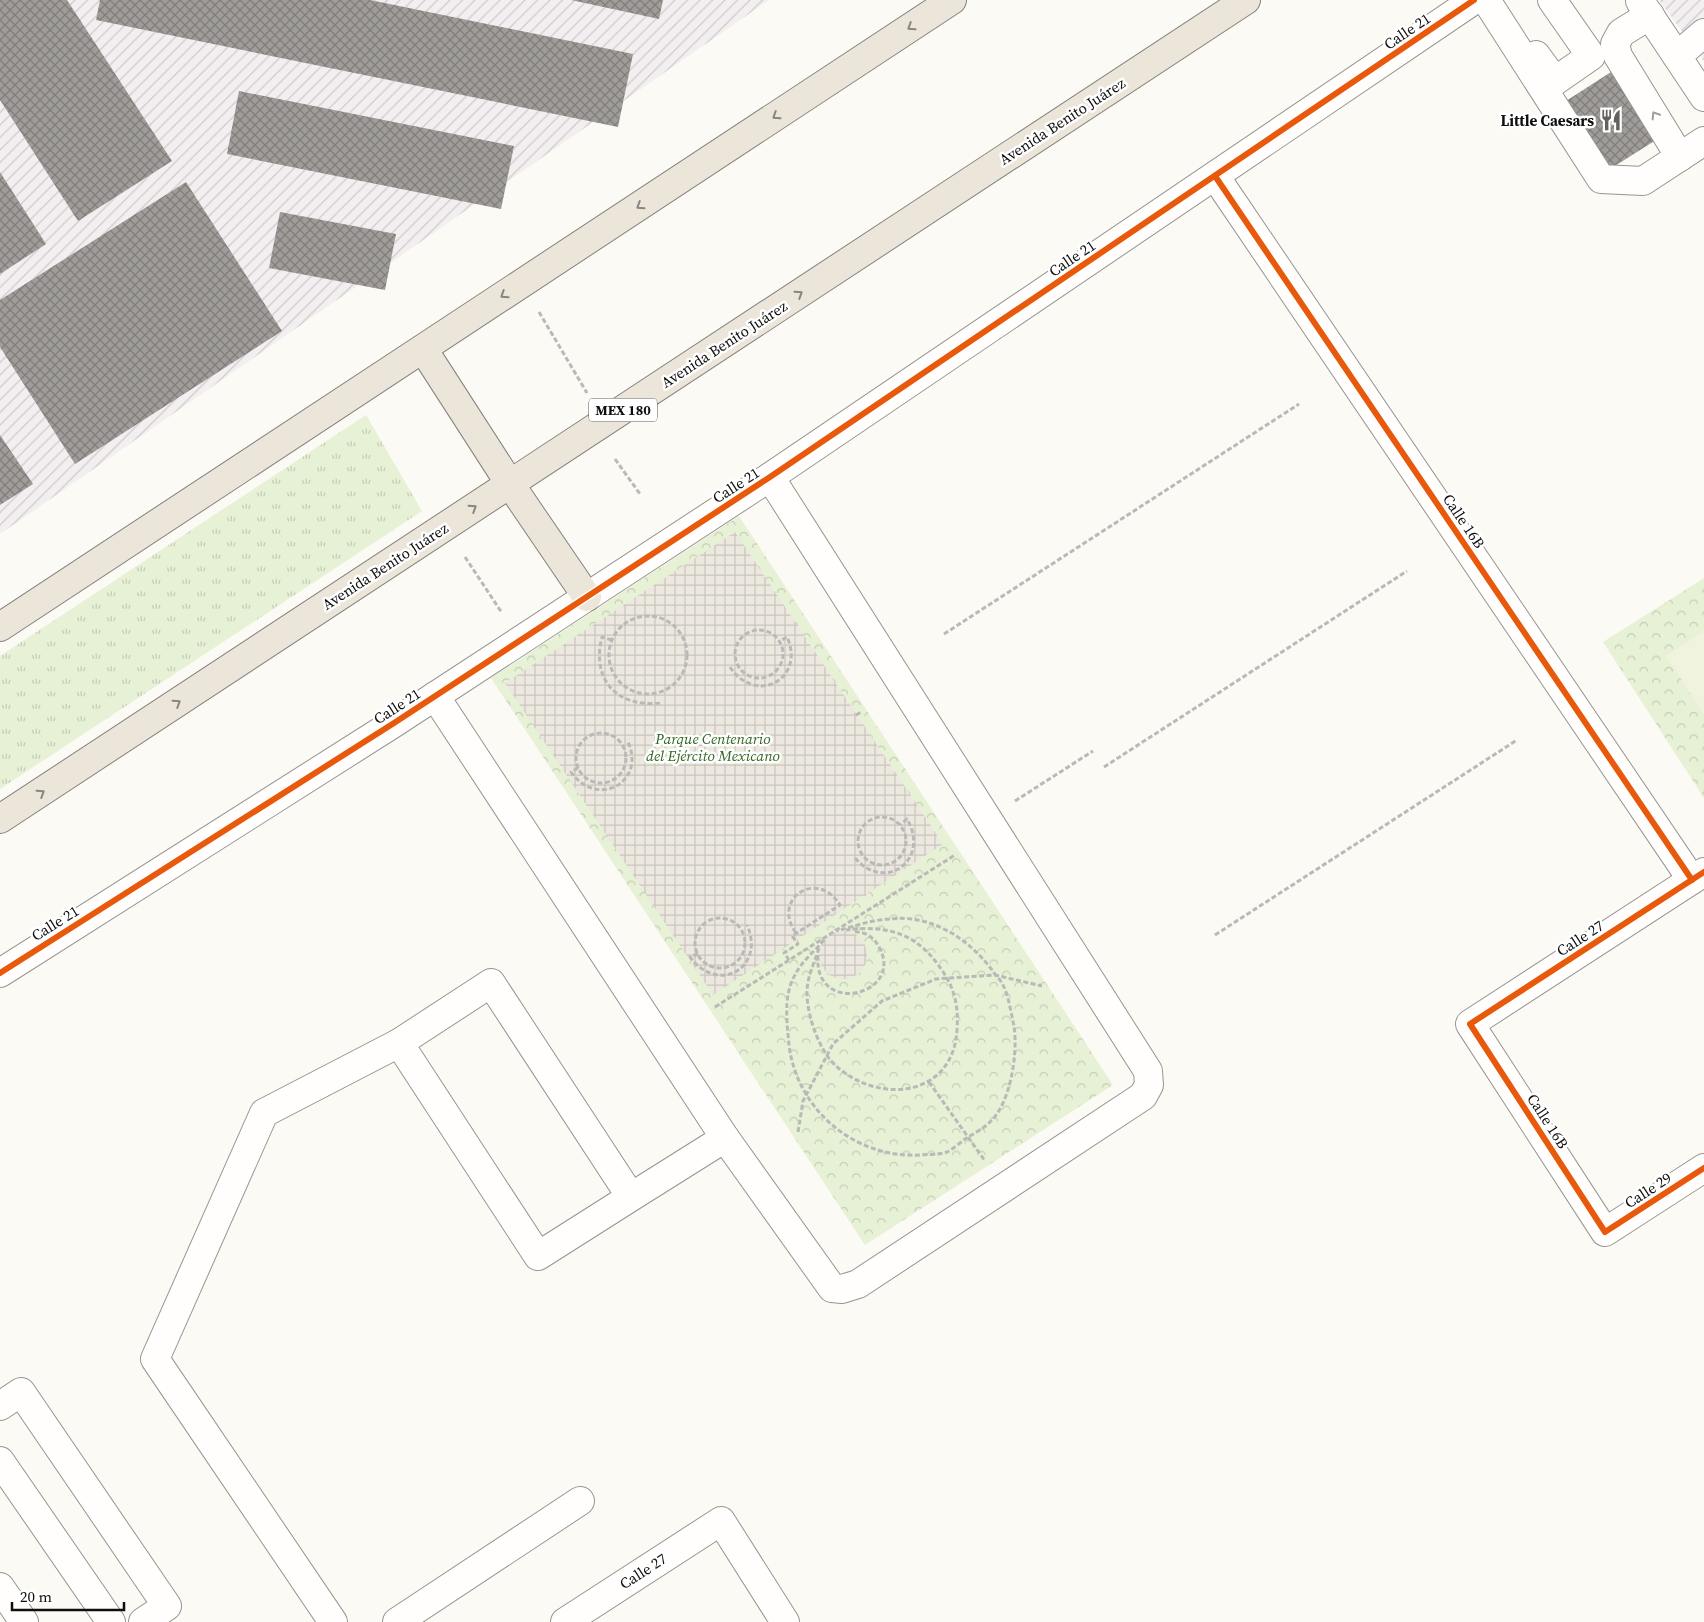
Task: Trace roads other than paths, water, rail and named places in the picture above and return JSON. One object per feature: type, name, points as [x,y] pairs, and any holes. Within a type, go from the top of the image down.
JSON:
[{"type":"main road","points":[[0,627],[952,0]]},
{"type":"main road","name":"Avenida Benito Juárez","points":[[0,819],[1246,0]]},
{"type":"main road","points":[[422,350],[587,597]]},
{"type":"street","name":"Calle 21","points":[[0,973],[435,696],[770,478],[1474,0]]},
{"type":"street","points":[[1486,0],[1602,179],[1643,181],[1704,141]]},
{"type":"street","points":[[1498,0],[1555,81],[1591,56],[1552,0]]},
{"type":"street","points":[[1680,157],[1618,56],[1615,44],[1621,33],[1645,8],[1704,97]]},
{"type":"street","points":[[1677,56],[1704,34]]},
{"type":"street","name":"Calle 16B","points":[[1215,176],[1698,876]]},
{"type":"street","points":[[435,696],[725,1138],[832,1288],[842,1289],[858,1284],[1135,1102],[1143,1096],[1150,1085],[1148,1071],[770,478]]},
{"type":"street","name":"Calle 27","points":[[1470,1024],[1698,876]]},
{"type":"street","points":[[333,1622],[155,1359],[264,1113],[400,1043],[492,983],[631,1197]]},
{"type":"street","name":"Calle 16B","points":[[1470,1024],[1605,1232]]},
{"type":"street","points":[[400,1043],[538,1256],[725,1138]]},
{"type":"street","name":"Calle 29","points":[[1605,1232],[1704,1168]]},
{"type":"street","points":[[0,1406],[20,1392],[167,1606],[143,1622]]},
{"type":"street","points":[[0,1461],[111,1622]]},
{"type":"street","points":[[397,1622],[580,1501]]},
{"type":"street","name":"Calle 27","points":[[565,1622],[721,1521],[785,1622]]},
{"type":"street","points":[[0,1587],[24,1622]]},
{"type":"place","name":"Little Caesars","points":[[1611,120]]},
{"type":"park label","name":"Parque Centenario del Ejército Mexicano","points":[[713,746]]}]
